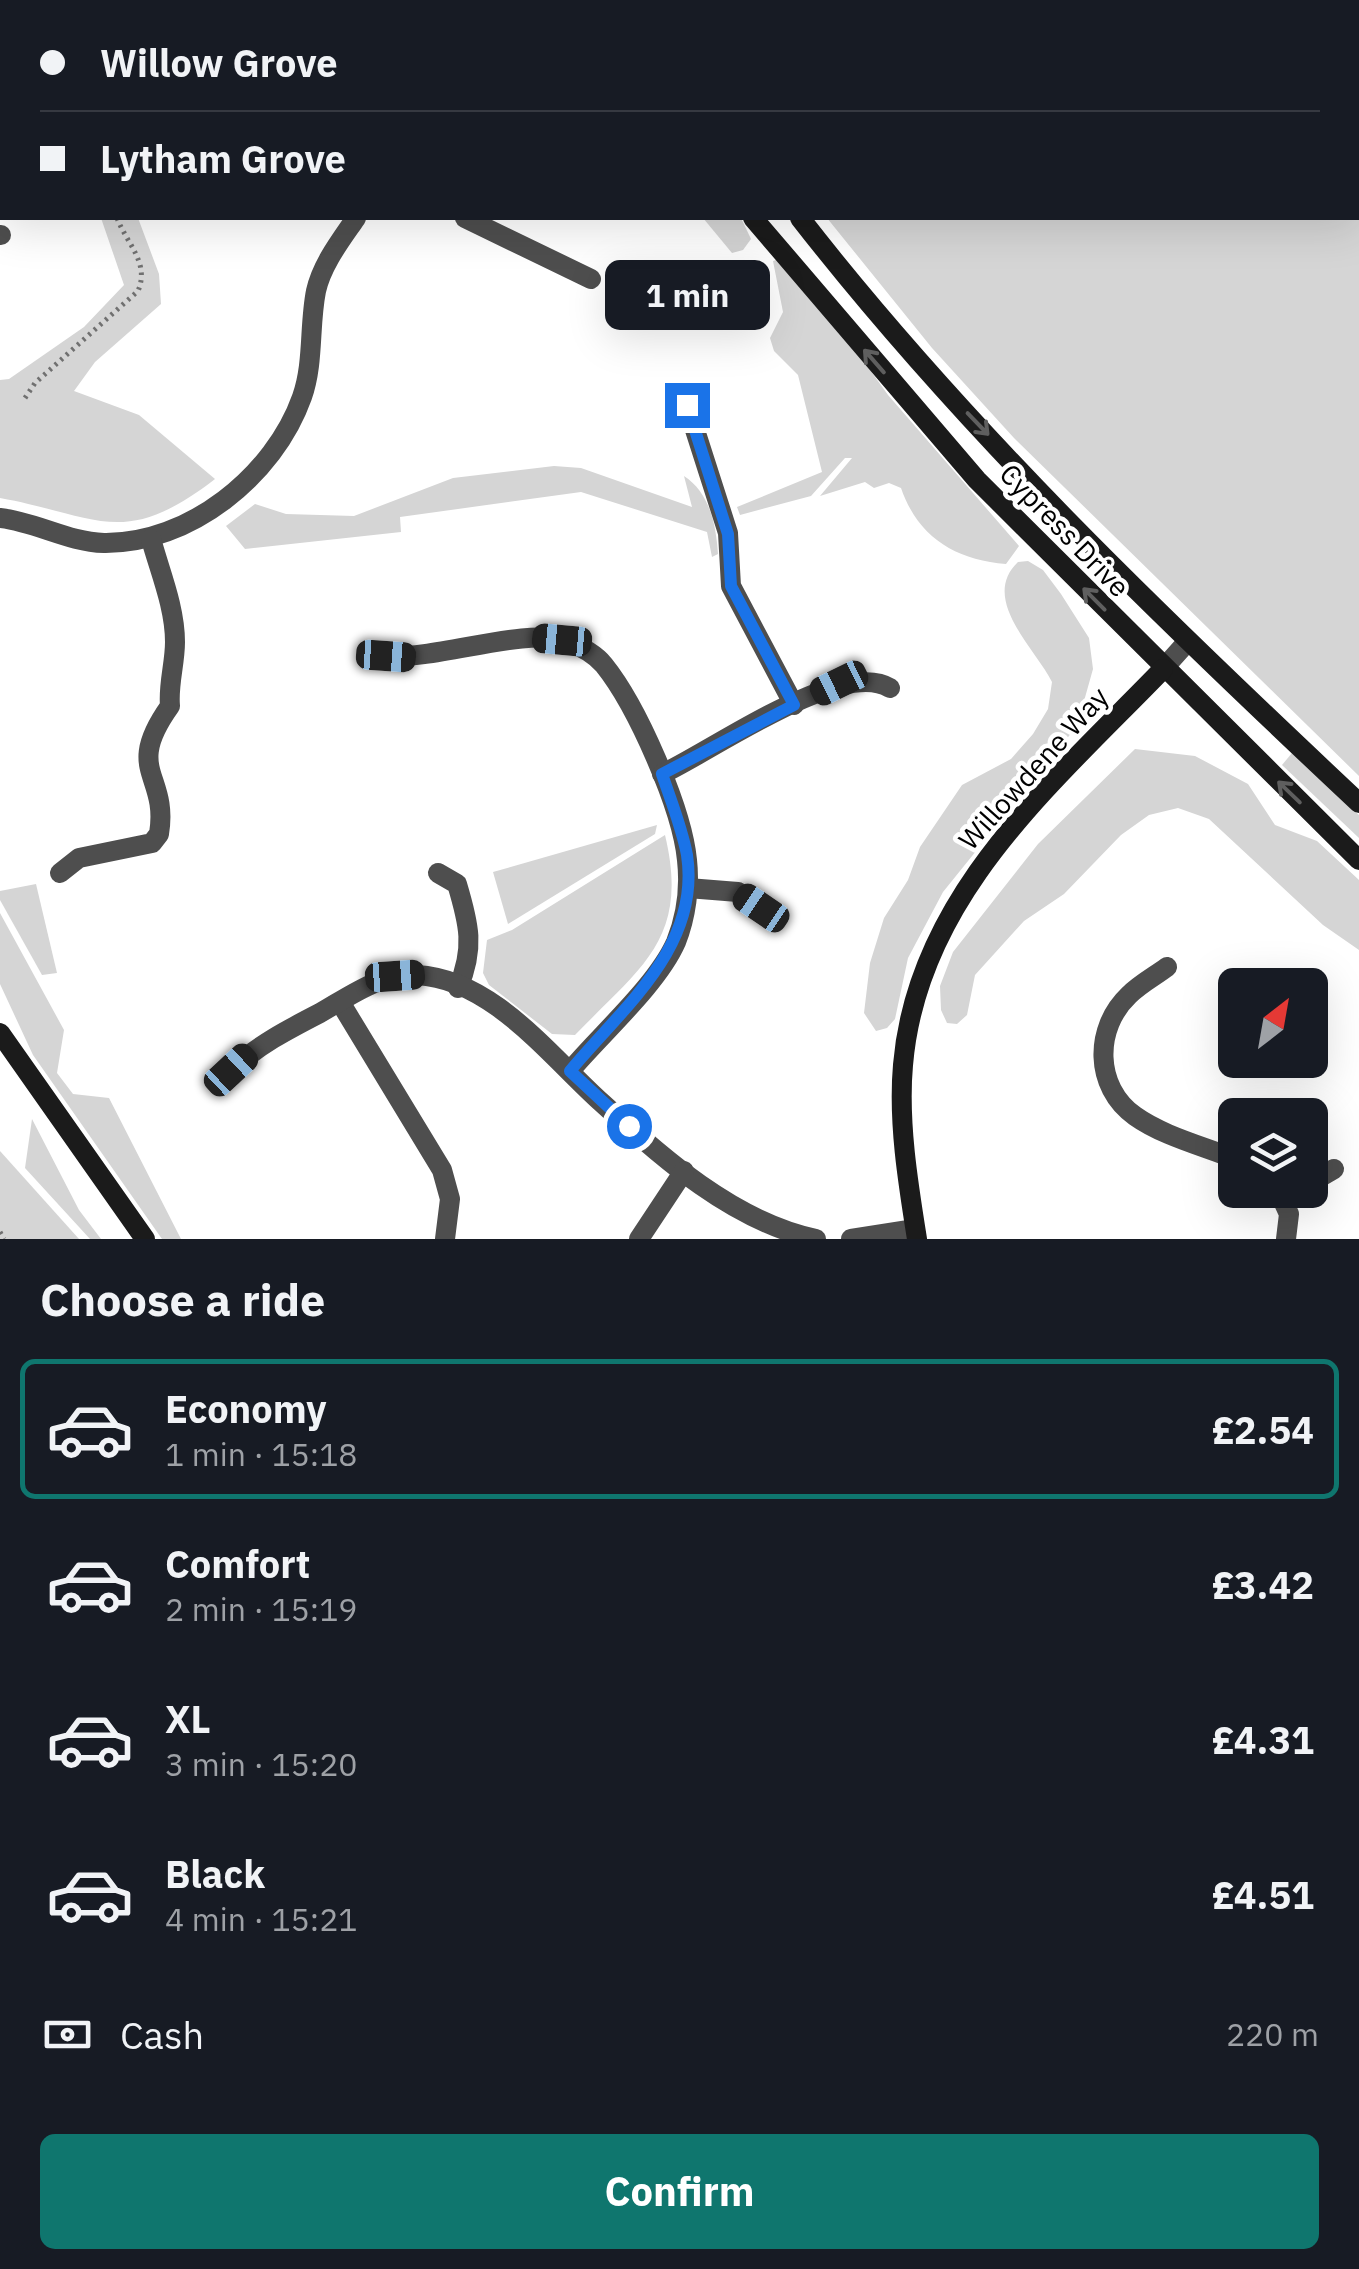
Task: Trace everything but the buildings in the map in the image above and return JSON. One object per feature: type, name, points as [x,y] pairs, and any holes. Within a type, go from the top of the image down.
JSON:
[{"type":"street","points":[[0,518],[80,540],[151,539],[232,493],[286,431],[309,369],[316,291],[324,268],[355,220]]},
{"type":"street","points":[[469,220],[591,279]]},
{"type":"street","name":"Cypress Drive","points":[[755,220],[977,480],[1359,860]]},
{"type":"street","name":"Cypress Drive","points":[[802,220],[964,409],[1188,641],[1359,803]]},
{"type":"street","points":[[687,405],[728,534],[731,586],[794,705]]},
{"type":"street","points":[[60,872],[79,858],[152,843],[160,834],[146,751],[149,735],[170,706],[175,644],[172,613],[151,539]]},
{"type":"street","points":[[386,656],[418,658],[537,638],[562,640],[584,649],[602,663],[662,774],[687,857],[688,888],[683,917],[668,954],[570,1071]]},
{"type":"street","name":"Willowdene Way","points":[[916,1234],[902,1067],[913,1006],[934,945],[960,893],[988,853],[1188,641]]},
{"type":"street","points":[[662,774],[794,705],[856,680],[880,682],[890,688]]},
{"type":"street","points":[[438,873],[457,884],[472,934],[458,988]]},
{"type":"street","points":[[688,888],[738,892],[761,908]]},
{"type":"street","points":[[1167,967],[1129,995],[1112,1016],[1104,1036],[1107,1082],[1123,1107],[1139,1120],[1218,1151]]},
{"type":"street","points":[[231,1070],[255,1047],[395,976],[435,978],[507,1016],[684,1171],[765,1222],[816,1239]]},
{"type":"street","points":[[340,1002],[442,1170],[450,1199],[446,1239]]},
{"type":"street","points":[[0,1033],[145,1239]]},
{"type":"street","points":[[1328,1172],[1334,1169]]},
{"type":"street","points":[[640,1239],[684,1171]]},
{"type":"street","points":[[1286,1239],[1288,1208]]},
{"type":"street","points":[[851,1239],[916,1234]]},
{"type":"path","points":[[24,398],[138,291],[144,276],[142,264],[118,220]]},
{"type":"path","points":[[0,1232],[4,1239]]},
{"type":"shaded area","points":[[102,220],[139,220],[159,274],[161,304],[95,362],[74,391],[139,415],[215,479],[183,501],[133,521],[87,519],[0,498],[0,380],[9,379],[84,327],[124,285]]},
{"type":"shaded area","points":[[705,220],[742,220],[751,239],[743,250],[732,253]]},
{"type":"shaded area","points":[[829,220],[1359,220],[1359,776],[1014,438],[932,348]]},
{"type":"shaded area","points":[[779,259],[817,296],[888,395],[1019,546],[1006,564],[970,557],[941,543],[917,520],[901,488],[889,483],[874,488],[865,482],[820,496],[852,458],[845,458],[811,496],[740,515],[737,507],[822,472],[798,375],[774,351],[770,338],[783,312],[773,261]]},
{"type":"shaded area","points":[[554,466],[581,468],[692,507],[684,476],[706,501],[718,554],[712,557],[707,532],[581,492],[400,517],[401,532],[245,549],[226,526],[255,504],[286,514],[354,516],[453,478]]},
{"type":"shaded area","points":[[1028,561],[1043,570],[1089,638],[1093,669],[1077,726],[943,892],[908,958],[895,1019],[887,1028],[876,1031],[864,1013],[870,963],[884,918],[908,880],[920,847],[962,785],[1011,759],[1048,709],[1052,682],[1007,608],[1008,576],[1018,562]]},
{"type":"shaded area","points":[[1135,749],[1195,756],[1248,784],[1275,825],[1317,841],[1359,880],[1359,950],[1323,925],[1209,819],[1178,808],[1149,815],[1121,835],[1064,894],[1024,921],[975,975],[967,1015],[957,1024],[947,1023],[941,1010],[940,986],[953,952],[1038,844]]},
{"type":"shaded area","points":[[1292,753],[1359,815],[1359,838],[1282,765]]},
{"type":"shaded area","points":[[657,825],[655,834],[508,924],[493,872]]},
{"type":"shaded area","points":[[665,835],[671,901],[665,926],[639,969],[575,1035],[552,1034],[489,985],[483,973],[487,940],[512,930]]},
{"type":"shaded area","points":[[36,884],[57,973],[42,975],[0,900],[0,891]]},
{"type":"shaded area","points":[[0,913],[64,1030],[57,1073],[73,1094],[109,1098],[181,1239],[162,1239],[33,1055],[0,984]]},
{"type":"shaded area","points":[[32,1119],[79,1210],[101,1239],[90,1239],[25,1168]]},
{"type":"shaded area","points":[[0,1151],[79,1239],[0,1239]]},
{"type":"route","points":[[629,1126],[570,1071],[675,944],[688,888],[687,857],[662,774],[794,705],[731,586],[728,534],[692,431],[687,405]]}]
